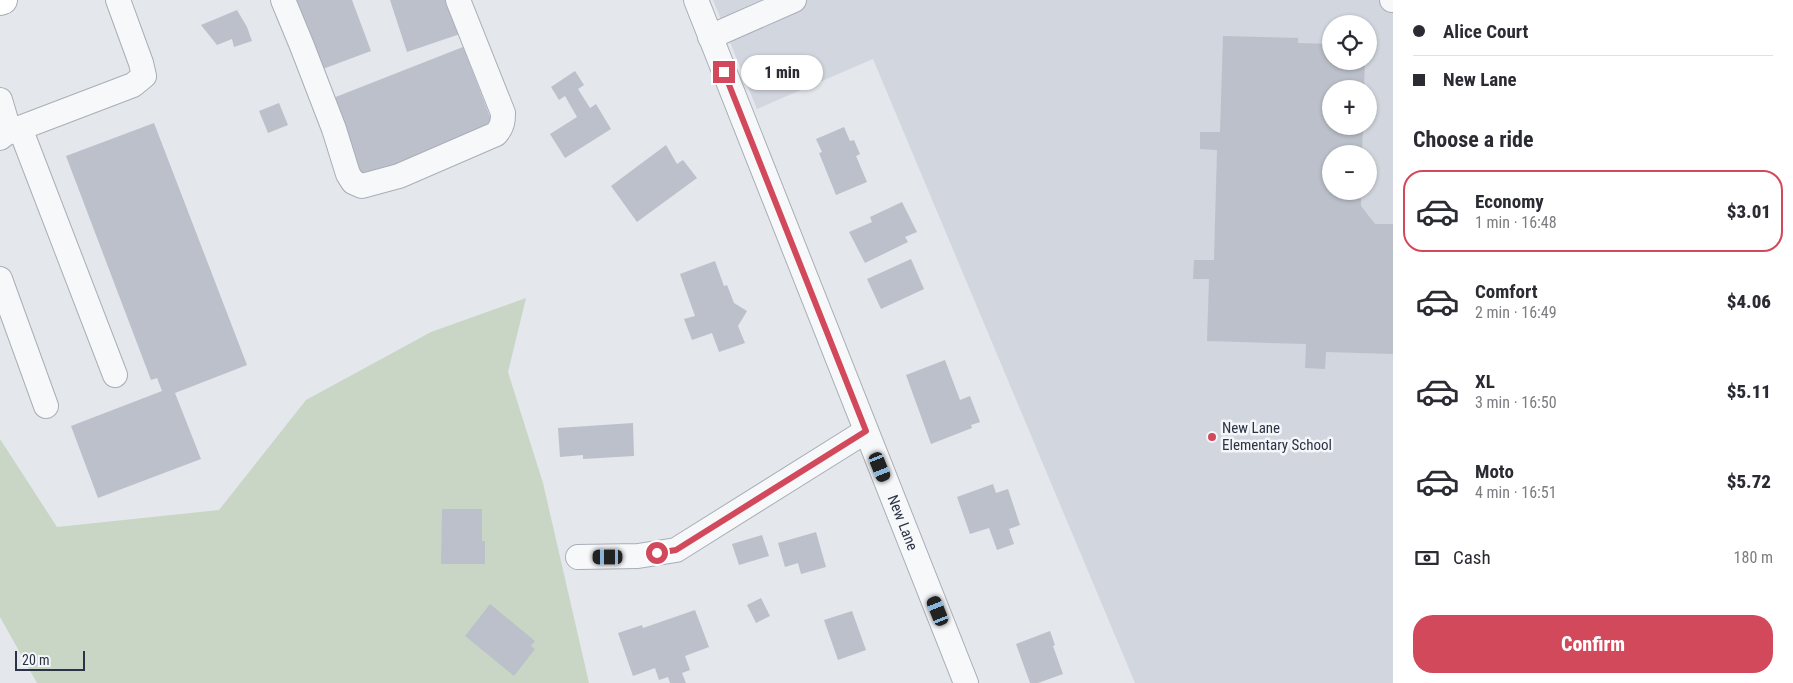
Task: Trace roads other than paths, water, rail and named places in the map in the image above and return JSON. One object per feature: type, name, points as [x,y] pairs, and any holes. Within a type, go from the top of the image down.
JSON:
[{"type":"street","points":[[8,133],[133,85],[144,76],[141,62],[118,0]]},
{"type":"street","points":[[283,0],[334,129],[348,174],[353,182],[362,186],[399,176],[496,134],[501,128],[503,113],[458,0]]},
{"type":"street","name":"New Lane","points":[[696,0],[966,683]]},
{"type":"street","points":[[710,36],[794,0]]},
{"type":"street","points":[[0,100],[8,133],[115,375]]},
{"type":"street","points":[[0,279],[46,406]]},
{"type":"street","points":[[578,557],[638,556],[676,550],[866,431]]},
{"type":"place","name":"New Lane Elementary School","points":[[1212,437]]}]
